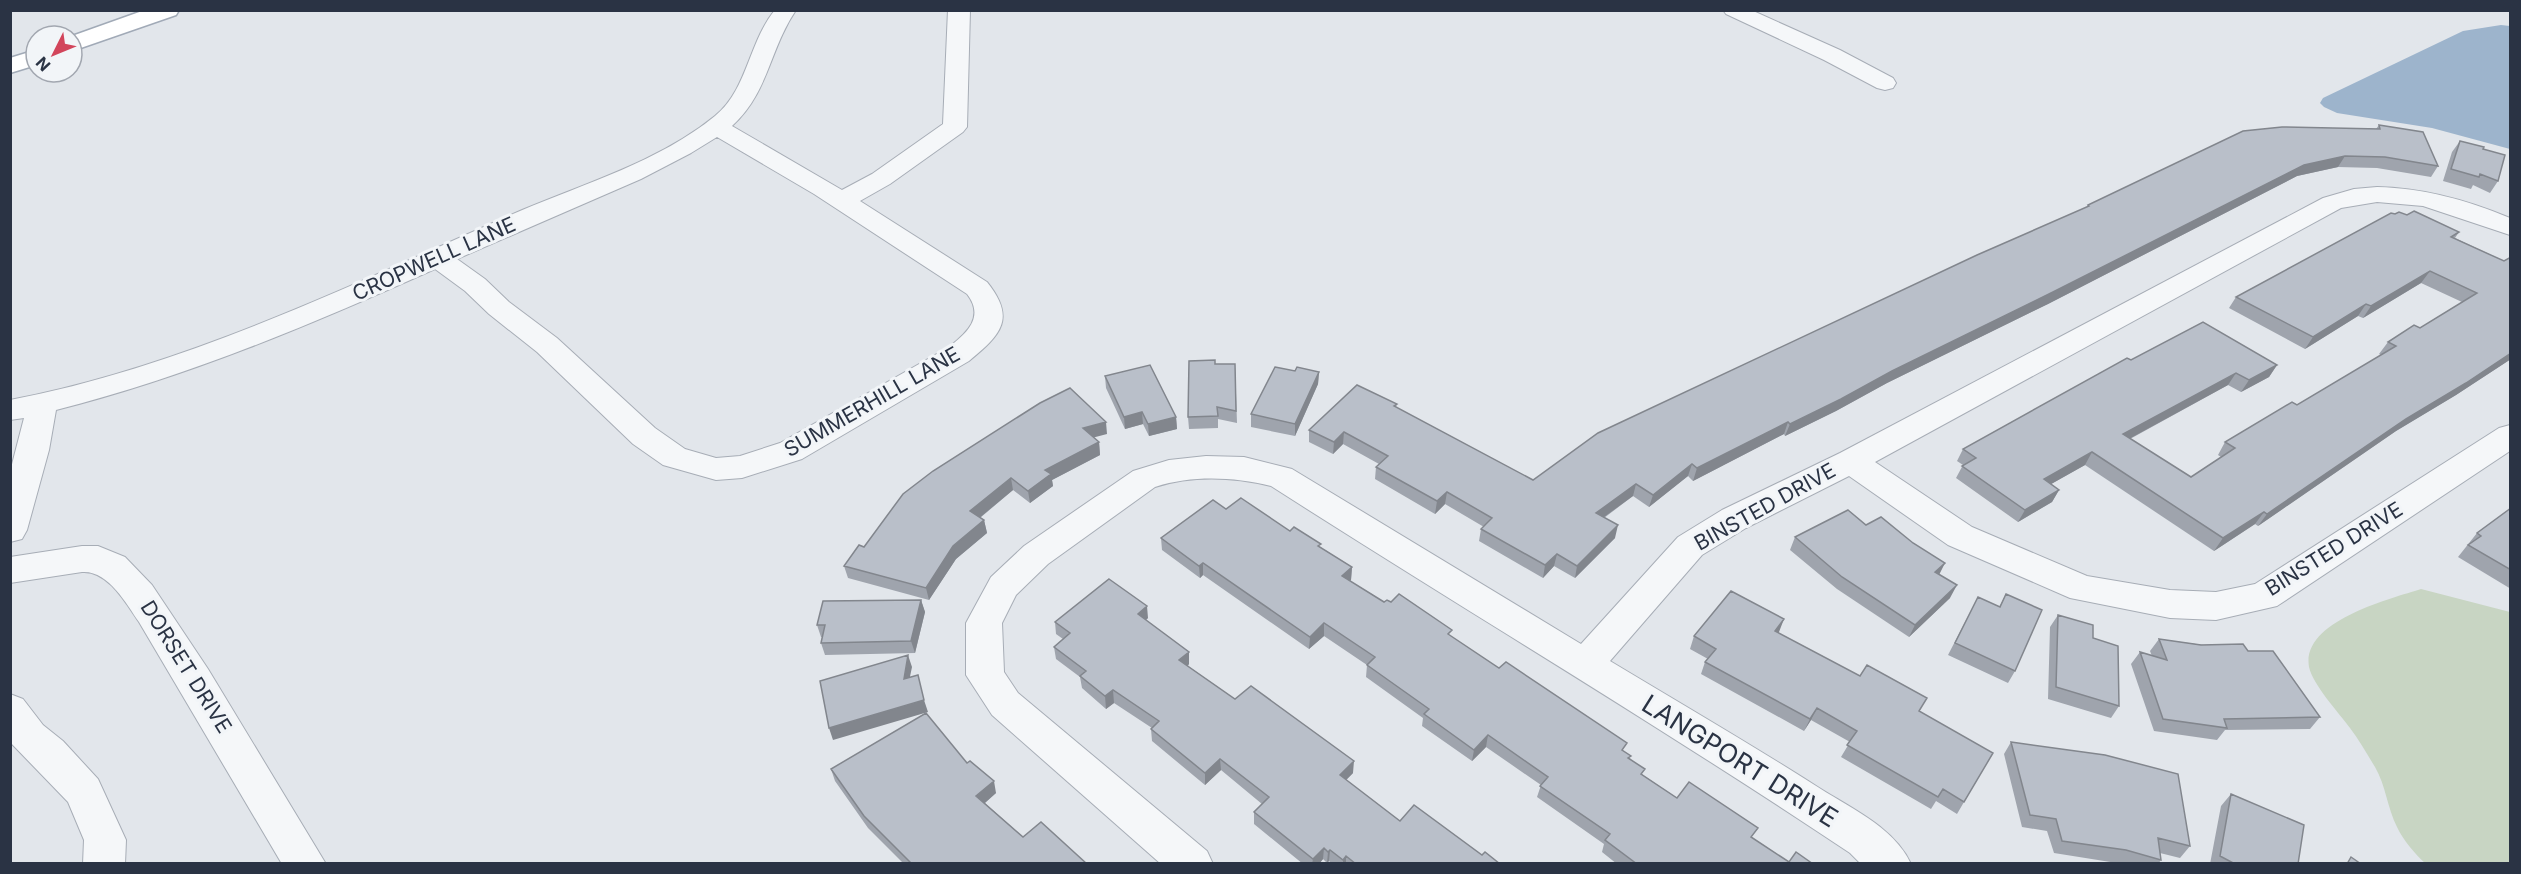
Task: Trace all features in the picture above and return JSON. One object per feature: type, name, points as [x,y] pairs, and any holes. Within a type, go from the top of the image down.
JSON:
[{"type":"main road","points":[[84,40],[168,10]]},
{"type":"street","name":"CROPWELL LANE","points":[[10,410],[100,389],[224,347],[436,258],[648,164],[726,119],[751,89],[773,29],[786,10]]},
{"type":"street","points":[[841,201],[881,179],[955,127],[959,10]]},
{"type":"street","points":[[1733,10],[1833,55],[1885,83]]},
{"type":"street","name":"SUMMERHILL LANE","points":[[436,258],[475,285],[499,308],[547,345],[644,436],[674,457],[716,469],[742,467],[768,461],[791,451],[901,389],[974,342],[984,331],[990,318],[990,307],[976,288],[841,201],[715,126]]},
{"type":"street","name":"BINSTED DRIVE","points":[[1586,664],[1690,546],[1734,519],[1851,461],[2322,208],[2350,196],[2388,194],[2432,201],[2475,212],[2511,227]]},
{"type":"street","points":[[10,530],[33,450],[42,404]]},
{"type":"street","name":"BINSTED DRIVE","points":[[1851,461],[1960,536],[2082,589],[2170,604],[2216,606],[2264,596],[2511,436]]},
{"type":"street","name":"LANGPORT DRIVE","points":[[1191,864],[1005,704],[985,675],[984,624],[1003,586],[1036,555],[1144,479],[1169,471],[1206,467],[1245,468],[1281,477],[1440,577],[1753,767],[1864,840],[1890,864]]},
{"type":"street","name":"DORSET DRIVE","points":[[10,570],[96,558],[128,580],[141,596],[178,658],[195,680],[305,864]]},
{"type":"street","points":[[10,710],[29,737],[49,753],[84,791],[105,840],[104,864]]},
{"type":"green space","points":[[2421,589],[2510,612],[2510,863],[2425,863],[2406,842],[2397,827],[2375,767],[2311,674],[2310,651],[2319,637],[2333,625],[2350,614]]},
{"type":"water","points":[[2501,25],[2510,26],[2510,149],[2432,128],[2337,113],[2320,103],[2323,98],[2463,31]]},
{"type":"building","points":[[2379,125],[2423,132],[2438,166],[2385,157],[2345,156],[2304,165],[1790,424],[1788,422],[1697,468],[1692,464],[1653,495],[1636,484],[1596,513],[1618,525],[1577,566],[1557,554],[1545,565],[1481,529],[1492,518],[1447,492],[1437,501],[1376,467],[1388,456],[1344,432],[1334,442],[1309,430],[1357,385],[1397,404],[1394,406],[1533,480],[1598,433],[1977,255],[2089,206],[2243,131],[2282,127],[2380,129]]},
{"type":"building","points":[[2460,141],[2505,155],[2498,181],[2480,174],[2479,177],[2451,169]]},
{"type":"building","points":[[2414,211],[2459,232],[2451,237],[2504,261],[2511,257],[2511,353],[2406,419],[2267,514],[2264,512],[2223,538],[2092,452],[2044,479],[2059,490],[2025,510],[1962,466],[1976,458],[1963,449],[2127,358],[2131,360],[2203,322],[2277,365],[2249,380],[2236,373],[2123,434],[2191,477],[2235,448],[2225,442],[2292,402],[2297,405],[2396,346],[2388,342],[2414,325],[2420,328],[2477,293],[2430,271],[2371,306],[2366,304],[2313,337],[2236,297],[2391,213],[2399,212],[2407,215]]},
{"type":"building","points":[[1215,360],[1215,364],[1235,364],[1236,411],[1217,407],[1218,416],[1188,417],[1189,361]]},
{"type":"building","points":[[1150,365],[1176,417],[1148,424],[1142,412],[1124,417],[1105,376]]},
{"type":"building","points":[[1275,367],[1295,371],[1297,367],[1319,372],[1295,424],[1251,414]]},
{"type":"building","points":[[1070,388],[1106,422],[1083,428],[1099,442],[1045,470],[1051,474],[1028,491],[1011,478],[970,511],[984,520],[953,546],[926,588],[844,566],[859,545],[864,547],[903,494],[933,471],[1040,403]]},
{"type":"building","points":[[1241,498],[1290,531],[1294,527],[1321,544],[1318,546],[1352,567],[1342,576],[1384,602],[1387,600],[1391,602],[1399,594],[1452,630],[1448,634],[1499,668],[1506,662],[1627,743],[1622,750],[1631,756],[1628,758],[1645,769],[1641,774],[1677,798],[1689,782],[1758,828],[1751,837],[1789,862],[1796,852],[1813,864],[1637,864],[1605,840],[1610,834],[1540,786],[1548,777],[1488,735],[1474,750],[1424,714],[1429,709],[1367,665],[1375,657],[1324,623],[1310,637],[1203,563],[1199,566],[1161,538],[1213,500],[1226,509]]},
{"type":"building","points":[[2511,508],[2511,570],[2468,545],[2481,536],[2477,533]]},
{"type":"building","points":[[1848,510],[1866,525],[1881,517],[1913,543],[1945,563],[1935,572],[1957,585],[1915,625],[1842,577],[1795,537]]},
{"type":"building","points":[[1109,579],[1147,606],[1138,614],[1189,652],[1179,660],[1235,699],[1251,686],[1354,761],[1340,775],[1400,821],[1414,805],[1482,855],[1485,852],[1500,864],[1356,864],[1346,856],[1343,860],[1324,848],[1313,859],[1254,812],[1269,797],[1220,759],[1205,773],[1151,729],[1159,721],[1113,690],[1105,696],[1080,676],[1086,671],[1054,647],[1070,633],[1055,622]]},
{"type":"building","points":[[1731,591],[1784,619],[1775,631],[1860,676],[1867,665],[1927,698],[1919,711],[1993,753],[1964,802],[1943,789],[1938,797],[1847,745],[1857,731],[1817,708],[1810,719],[1705,662],[1716,649],[1694,636]]},
{"type":"building","points":[[2006,594],[2042,610],[2015,671],[1955,643],[1978,597],[2000,607]]},
{"type":"building","points":[[921,600],[911,641],[821,643],[825,625],[817,625],[823,601]]},
{"type":"building","points":[[2058,615],[2093,625],[2093,638],[2118,646],[2119,706],[2056,687]]},
{"type":"building","points":[[2159,639],[2201,645],[2243,644],[2248,651],[2273,651],[2320,717],[2224,719],[2227,728],[2163,719],[2140,652],[2167,660]]},
{"type":"building","points":[[908,655],[904,679],[918,675],[924,700],[829,728],[820,681]]},
{"type":"building","points":[[926,713],[967,763],[970,761],[994,781],[976,796],[1023,837],[1041,822],[1087,864],[912,864],[864,816],[831,769]]},
{"type":"building","points":[[2011,742],[2105,755],[2178,774],[2190,846],[2158,838],[2161,860],[2126,850],[2062,841],[2056,819],[2030,815]]},
{"type":"building","points":[[2231,794],[2304,825],[2298,864],[2235,864],[2220,856]]},
{"type":"building","points":[[2351,857],[2361,864],[2347,864]]}]
